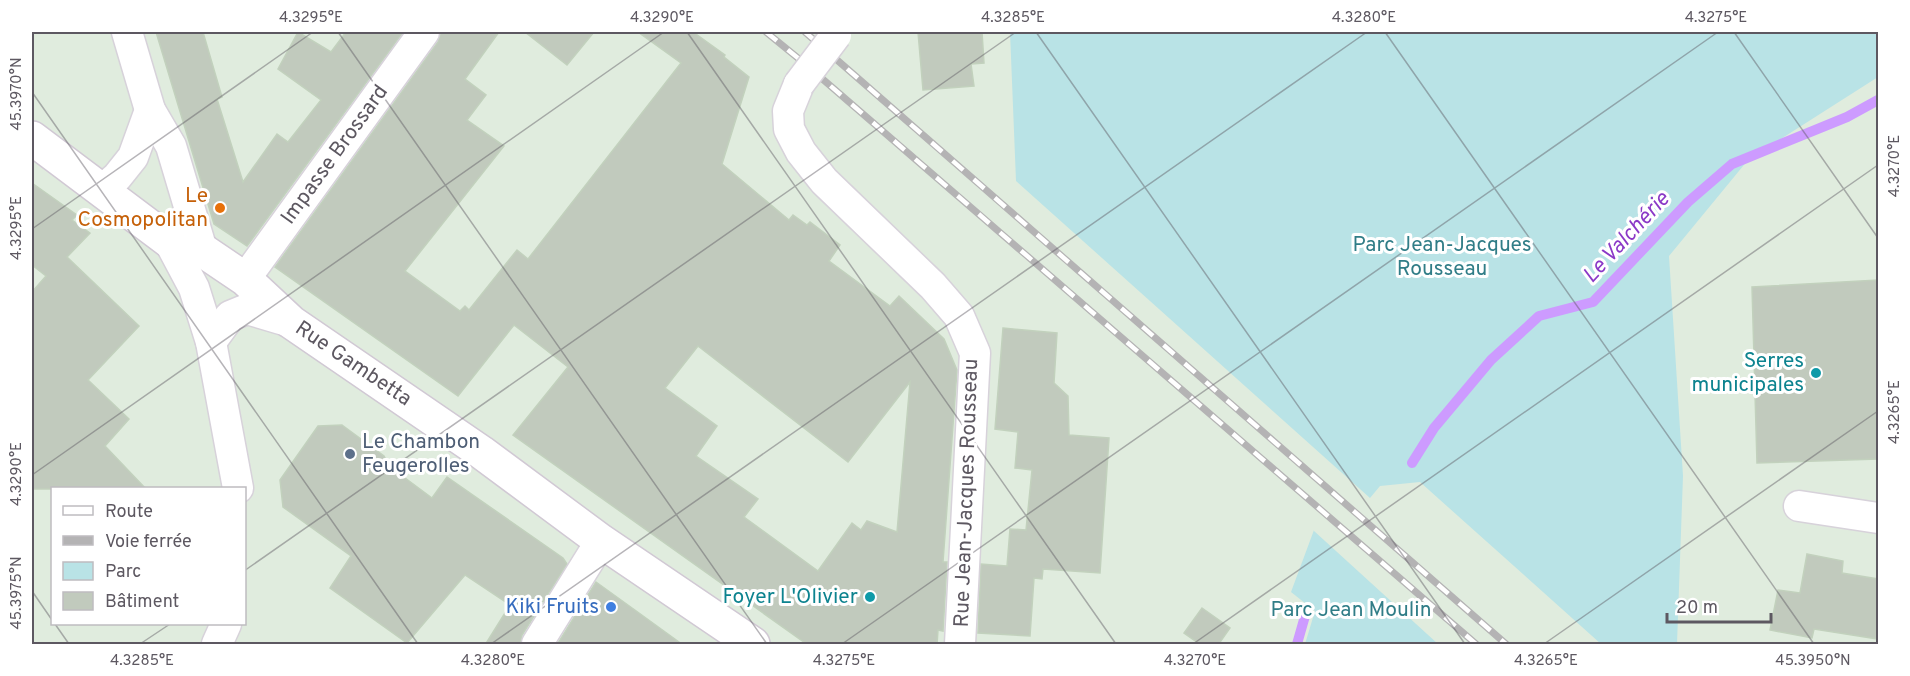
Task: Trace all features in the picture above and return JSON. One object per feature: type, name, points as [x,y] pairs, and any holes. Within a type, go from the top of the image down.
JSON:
[{"type":"main road","name":"Rue Gambetta","points":[[32,138],[170,241],[202,250],[245,279],[291,322],[481,452],[601,541],[753,645]]},
{"type":"street","points":[[128,32],[150,110],[171,146],[202,250]]},
{"type":"street","name":"Impasse Brossard","points":[[245,279],[424,32]]},
{"type":"street","name":"Rue Jean-Jacques Rousseau","points":[[837,33],[799,84],[788,111],[789,129],[801,152],[824,181],[933,286],[959,316],[975,353],[960,645]]},
{"type":"street","points":[[102,190],[117,177],[133,157],[150,110]]},
{"type":"street","points":[[170,241],[194,288],[211,342],[238,487]]},
{"type":"street","points":[[211,342],[230,316],[247,309],[291,322]]},
{"type":"street","points":[[1799,506],[1878,518]]},
{"type":"street","points":[[537,645],[601,541]]},
{"type":"street","points":[[217,645],[226,625]]},
{"type":"green space","name":"Parc Jean-Jacques Rousseau","points":[[1010,32],[1878,32],[1878,77],[1748,160],[1669,256],[1683,476],[1677,644],[1601,644],[1420,482],[1380,486],[1370,498],[1016,181]]},
{"type":"green space","name":"Parc Jean Moulin","points":[[1314,530],[1438,644],[1305,644],[1315,611],[1291,592]]},
{"type":"building","points":[[156,32],[203,32],[222,97],[217,99],[243,182],[277,134],[288,142],[321,100],[278,69],[298,32],[331,52],[346,32],[403,32],[247,246],[214,224]]},
{"type":"building","points":[[441,32],[499,32],[465,79],[486,95],[467,120],[504,146],[405,271],[460,311],[465,306],[469,310],[517,250],[528,259],[681,63],[638,32],[693,32],[725,55],[724,57],[749,77],[722,164],[789,220],[793,215],[807,225],[810,222],[840,245],[829,261],[890,306],[899,296],[944,339],[957,370],[943,562],[947,562],[943,631],[938,630],[937,645],[808,645],[513,435],[568,367],[514,325],[458,396],[275,267],[438,42]],"holes":[[[698,346],[848,462],[910,382],[897,532],[867,521],[861,530],[852,523],[818,571],[744,517],[758,499],[696,456],[717,426],[665,388]]]},
{"type":"building","points":[[525,32],[594,32],[567,65]]},
{"type":"building","points":[[918,32],[982,32],[984,63],[971,64],[974,86],[923,90]]},
{"type":"building","points":[[32,183],[77,215],[72,220],[90,233],[67,257],[139,326],[88,380],[129,419],[105,446],[144,487],[32,489],[32,292],[46,276],[32,265]]},
{"type":"building","name":"Serres municipales","points":[[1878,280],[1878,459],[1757,463],[1752,287]]},
{"type":"building","points":[[1003,328],[1057,333],[1054,383],[1068,396],[1069,435],[1109,438],[1100,573],[1043,569],[1042,579],[1034,578],[1030,636],[978,633],[981,564],[1007,566],[1010,529],[1026,530],[1032,470],[1015,468],[1018,432],[995,429]]},
{"type":"building","points":[[342,425],[384,456],[389,466],[432,498],[447,477],[563,558],[567,564],[522,635],[520,645],[485,645],[510,605],[465,575],[407,643],[330,588],[351,556],[283,507],[280,480],[318,426]]},
{"type":"building","points":[[1807,554],[1843,561],[1842,573],[1878,579],[1878,639],[1814,629],[1812,638],[1770,630],[1778,590],[1800,593]]},
{"type":"building","points":[[596,582],[639,613],[683,645],[557,645]]},
{"type":"building","points":[[1202,608],[1230,628],[1218,645],[1201,645],[1184,633]]},
{"type":"waterway","name":"Le Valchérie","points":[[1412,463],[1434,428],[1491,360],[1539,316],[1593,302],[1688,202],[1732,164],[1847,117],[1878,100]]},
{"type":"waterway","name":"Le Valchérie","points":[[1297,644],[1307,609]]},
{"type":"railway","points":[[766,32],[1476,644]]},
{"type":"railway","points":[[805,32],[1506,644]]},
{"type":"place","name":"Le Cosmopolitan","points":[[220,208]]},
{"type":"place","name":"Serres municipales","points":[[1816,373]]},
{"type":"place","name":"Le Chambon Feugerolles","points":[[350,454]]},
{"type":"place","name":"Foyer L'Olivier","points":[[870,597]]},
{"type":"place","name":"Kiki Fruits","points":[[611,607]]}]
